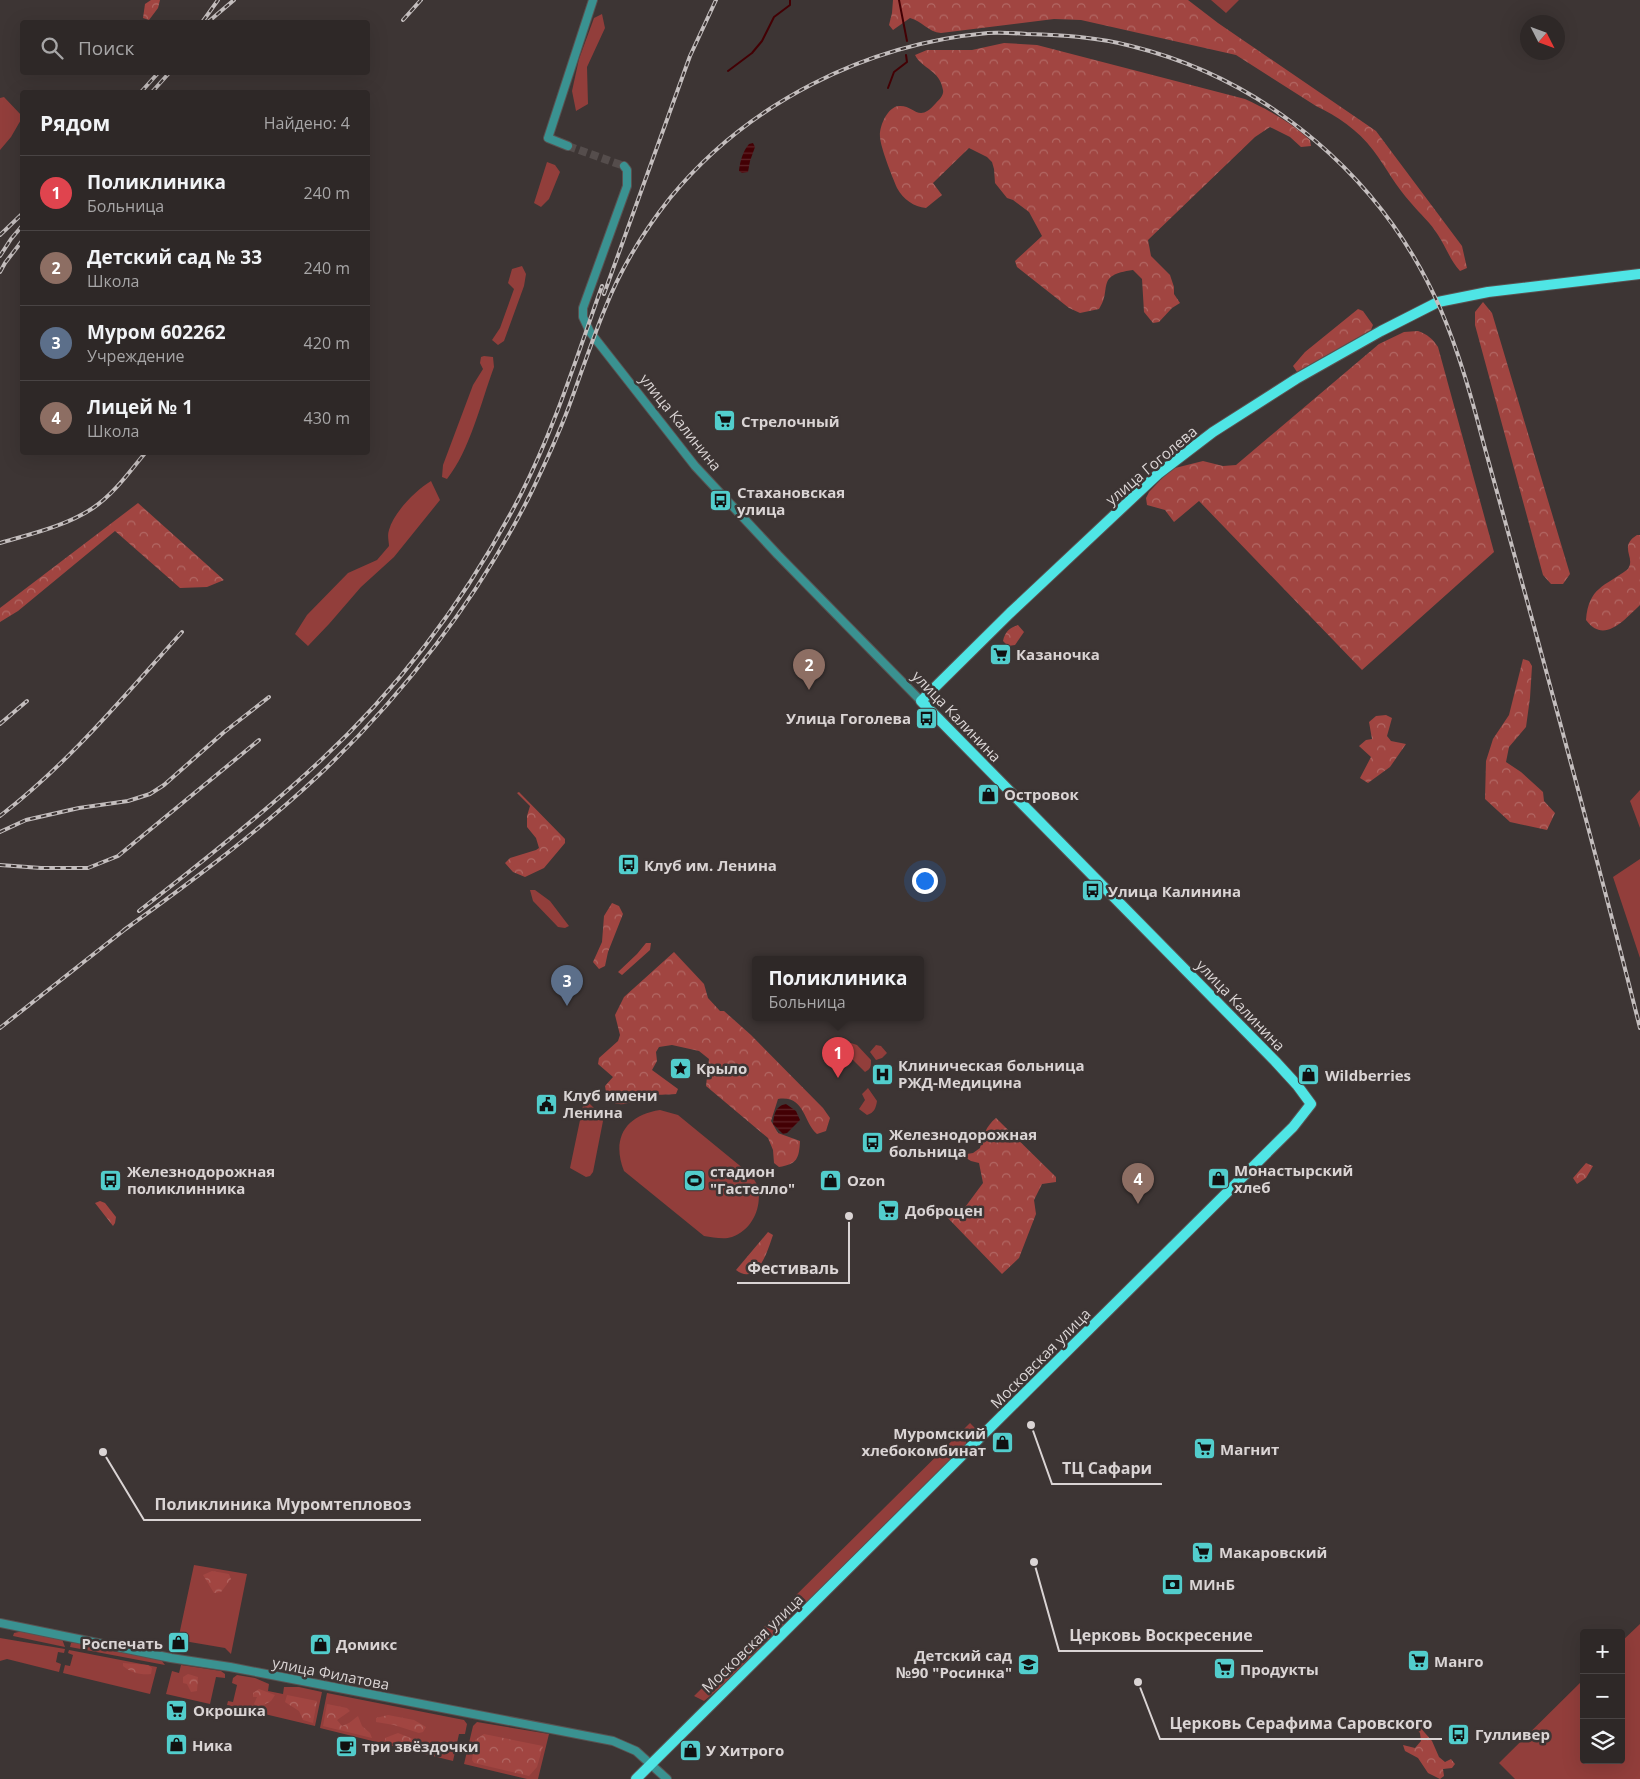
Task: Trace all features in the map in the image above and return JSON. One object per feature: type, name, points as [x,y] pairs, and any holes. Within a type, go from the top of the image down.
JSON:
[{"type":"main road","name":"улица Гоголева","points":[[921,701],[1155,477],[1213,432],[1296,379],[1381,331],[1438,302],[1488,292],[1640,274]]},
{"type":"main road","name":"улица Калинина","points":[[921,701],[1275,1062],[1302,1090],[1312,1104]]},
{"type":"main road","name":"Московская улица","points":[[636,1779],[1294,1127],[1312,1104]]},
{"type":"street","points":[[568,146],[548,138],[593,0]]},
{"type":"street","name":"улица Калинина","points":[[624,166],[627,170],[627,186],[583,308],[583,317],[594,338],[696,466],[778,555],[921,701]]},
{"type":"street","name":"улица Филатова","points":[[0,1623],[171,1658],[237,1668],[613,1741],[636,1751],[667,1779]]},
{"type":"shaded area","points":[[1211,0],[1239,0],[1226,13]]},
{"type":"shaded area","points":[[602,14],[605,28],[587,67],[588,104],[576,111],[572,91],[579,59],[594,18]]},
{"type":"shaded area","points":[[4,97],[20,114],[20,121],[11,137],[0,150],[0,98]]},
{"type":"shaded area","points":[[753,143],[755,147],[748,172],[742,173],[739,171],[742,156],[749,144]]},
{"type":"shaded area","points":[[547,162],[555,165],[560,172],[549,199],[541,207],[534,203]]},
{"type":"shaded area","points":[[522,266],[526,274],[524,286],[504,341],[498,345],[492,340],[500,328],[514,289],[508,283],[512,269]]},
{"type":"shaded area","points":[[481,357],[493,357],[494,367],[469,440],[447,479],[442,477],[443,465],[473,385],[483,369],[480,363]]},
{"type":"shaded area","points":[[431,481],[440,500],[394,557],[361,587],[308,646],[295,634],[307,615],[348,573],[377,560],[389,546],[388,532],[396,516],[412,496]]},
{"type":"shaded area","points":[[1640,790],[1640,828],[1630,801]]},
{"type":"shaded area","points":[[1640,859],[1640,958],[1613,877]]},
{"type":"shaded area","points":[[530,890],[535,890],[550,901],[569,926],[565,928],[558,927],[533,901]]},
{"type":"shaded area","points":[[851,1043],[857,1045],[871,1060],[870,1067],[865,1072],[845,1052],[845,1049]]},
{"type":"shaded area","points":[[876,1045],[881,1046],[887,1053],[882,1058],[876,1060],[870,1052]]},
{"type":"shaded area","points":[[868,1088],[877,1101],[874,1110],[867,1115],[859,1109],[865,1100],[862,1094]]},
{"type":"shaded area","points":[[584,1101],[588,1102],[599,1113],[603,1121],[593,1172],[590,1176],[586,1177],[570,1168]]},
{"type":"shaded area","points":[[786,1104],[796,1111],[800,1120],[787,1133],[783,1134],[773,1124],[777,1109]]},
{"type":"shaded area","name":"стадион \"Гастелло\"","points":[[660,1110],[678,1115],[750,1174],[755,1181],[759,1196],[757,1210],[750,1224],[739,1234],[725,1238],[704,1236],[624,1171],[619,1148],[624,1130],[638,1117]]},
{"type":"shaded area","points":[[970,1423],[975,1428],[966,1439],[966,1446],[721,1687],[704,1701],[694,1696]]},
{"type":"shaded area","points":[[194,1565],[247,1574],[231,1654],[225,1648],[178,1640]]},
{"type":"shaded area","points":[[1640,1624],[1640,1779],[1515,1779],[1499,1763],[1580,1683],[1580,1764],[1625,1764],[1625,1638]]},
{"type":"shaded area","points":[[23,1631],[62,1639],[65,1647],[13,1636],[14,1633]]},
{"type":"shaded area","points":[[0,1638],[65,1649],[64,1653],[58,1652],[56,1662],[61,1664],[59,1672],[7,1659],[0,1661]]},
{"type":"shaded area","points":[[76,1642],[159,1659],[165,1665],[70,1647],[71,1643]]},
{"type":"shaded area","points":[[69,1650],[157,1667],[150,1694],[63,1673],[65,1665],[70,1666],[73,1655],[68,1653]]},
{"type":"shaded area","points":[[181,1665],[221,1671],[225,1674],[225,1678],[216,1677],[210,1704],[166,1694],[172,1671],[179,1673]]},
{"type":"shaded area","points":[[237,1675],[255,1678],[269,1684],[268,1691],[283,1694],[284,1687],[299,1687],[322,1692],[315,1726],[227,1705],[228,1701],[233,1702],[237,1685],[232,1683],[233,1678]]},
{"type":"shaded area","points":[[327,1693],[464,1720],[467,1724],[465,1734],[459,1734],[453,1761],[320,1728]]},
{"type":"shaded area","points":[[477,1722],[549,1734],[538,1779],[527,1779],[464,1764],[473,1726]]},
{"type":"green space","points":[[151,0],[160,0],[158,8],[149,20],[143,18],[145,4]]},
{"type":"green space","points":[[893,0],[1188,0],[1218,23],[1376,131],[1462,246],[1467,268],[1460,271],[1435,231],[1406,197],[1361,136],[1332,114],[1316,106],[1236,55],[1081,20],[1054,19],[941,33],[932,31],[910,18],[893,30],[889,25]]},
{"type":"green space","points":[[1004,43],[1037,45],[1245,99],[1287,122],[1310,140],[1311,146],[1301,147],[1290,137],[1270,127],[1255,137],[1148,240],[1151,256],[1170,275],[1174,294],[1180,303],[1172,308],[1159,322],[1153,323],[1144,312],[1142,279],[1133,270],[1113,275],[1109,279],[1103,302],[1099,309],[1080,313],[1069,308],[1017,267],[1015,261],[1042,236],[1029,212],[1013,200],[1007,198],[995,183],[992,162],[987,157],[969,148],[933,183],[942,195],[926,208],[913,204],[899,192],[882,148],[881,128],[887,114],[891,110],[895,107],[904,106],[917,112],[925,112],[943,94],[938,78],[915,55],[927,50],[972,50]]},
{"type":"green space","points":[[1483,302],[1492,313],[1570,574],[1563,584],[1551,584],[1543,575],[1475,325],[1475,312]]},
{"type":"green space","points":[[1358,309],[1363,311],[1373,325],[1371,330],[1297,372],[1293,366],[1305,352]]},
{"type":"green space","points":[[1418,331],[1430,337],[1438,347],[1494,552],[1362,670],[1199,501],[1174,522],[1165,510],[1147,505],[1146,498],[1149,492],[1171,469],[1203,461],[1223,466],[1236,465],[1379,344],[1404,332]]},
{"type":"green space","points":[[138,503],[224,580],[207,587],[180,588],[115,531],[18,611],[0,622],[0,608]]},
{"type":"green space","points":[[1640,535],[1640,605],[1614,627],[1600,630],[1593,627],[1586,620],[1590,601],[1599,589],[1628,569],[1630,565],[1629,544],[1631,539]]},
{"type":"green space","points":[[1018,625],[1024,632],[1015,645],[1008,646],[1003,641],[1005,635],[1010,629]]},
{"type":"green space","points":[[1523,659],[1529,661],[1532,666],[1526,727],[1509,747],[1506,762],[1521,772],[1543,792],[1544,801],[1555,813],[1547,830],[1510,822],[1485,799],[1486,761],[1493,739],[1509,715]]},
{"type":"green space","points":[[1386,715],[1392,718],[1387,736],[1391,741],[1406,744],[1390,767],[1368,783],[1360,778],[1371,757],[1359,746],[1366,740],[1372,739],[1369,722],[1376,716]]},
{"type":"green space","points":[[519,792],[565,839],[565,843],[544,868],[525,877],[513,872],[505,863],[510,858],[539,848],[536,838],[527,827],[527,816],[530,806],[517,793]]},
{"type":"green space","points":[[612,903],[619,906],[623,914],[608,952],[605,966],[599,969],[593,962],[602,942],[604,916]]},
{"type":"green space","points":[[646,943],[651,943],[650,950],[622,975],[618,972],[637,954]]},
{"type":"green space","points":[[674,952],[704,984],[708,998],[720,1011],[724,1011],[751,1035],[823,1108],[830,1118],[826,1131],[817,1134],[812,1129],[799,1105],[787,1099],[778,1099],[771,1121],[778,1133],[800,1141],[798,1156],[790,1164],[779,1167],[774,1163],[773,1150],[768,1138],[706,1086],[709,1059],[699,1051],[672,1045],[659,1047],[656,1052],[657,1061],[652,1070],[678,1089],[676,1094],[648,1096],[622,1104],[612,1102],[607,1098],[605,1086],[613,1077],[598,1064],[599,1058],[618,1041],[620,1035],[615,1015],[624,997]]},
{"type":"green space","points":[[996,1118],[1056,1177],[1056,1182],[1042,1184],[1034,1200],[1036,1214],[1019,1258],[1002,1274],[943,1213],[949,1207],[963,1210],[983,1183],[979,1163],[966,1158],[967,1154],[973,1153],[980,1148],[985,1131]]},
{"type":"green space","points":[[1586,1163],[1593,1166],[1586,1178],[1577,1184],[1573,1178]]},
{"type":"green space","points":[[100,1201],[105,1203],[116,1217],[113,1226],[95,1203]]},
{"type":"green space","points":[[768,1232],[773,1235],[765,1257],[756,1270],[750,1274],[744,1274],[736,1270]]},
{"type":"green space","points":[[212,1571],[229,1574],[231,1579],[221,1592],[214,1593],[203,1575]]},
{"type":"green space","points":[[123,1663],[148,1665],[152,1668],[151,1674],[133,1672],[123,1666]]},
{"type":"green space","points":[[188,1674],[198,1677],[197,1691],[191,1692],[187,1684],[183,1683],[183,1677]]},
{"type":"green space","points":[[259,1689],[275,1695],[271,1701],[258,1708],[254,1704],[257,1697],[253,1697],[253,1693]]},
{"type":"green space","points":[[287,1695],[317,1701],[313,1723],[303,1720],[299,1711],[285,1702]]},
{"type":"green space","points":[[327,1704],[347,1708],[350,1711],[337,1720],[342,1726],[358,1716],[362,1726],[370,1733],[372,1738],[323,1726]]},
{"type":"green space","points":[[388,1715],[414,1720],[426,1727],[423,1732],[419,1733],[394,1725],[376,1722],[376,1718]]},
{"type":"green space","points":[[1418,1725],[1432,1741],[1439,1757],[1445,1762],[1451,1759],[1455,1764],[1452,1768],[1443,1769],[1444,1776],[1440,1779],[1428,1773],[1418,1758],[1405,1751],[1403,1745],[1415,1748],[1421,1741],[1420,1733],[1415,1727]]},
{"type":"green space","points":[[398,1733],[418,1741],[417,1748],[385,1741],[385,1738]]},
{"type":"green space","points":[[484,1734],[543,1746],[537,1767],[529,1776],[474,1763],[472,1760],[475,1740]]},
{"type":"waterway","points":[[728,71],[752,53],[762,41],[774,17],[790,5],[790,0]]},
{"type":"waterway","points":[[899,0],[907,41]]},
{"type":"waterway","points":[[888,88],[894,72],[907,62],[906,55]]},
{"type":"tunnel","points":[[568,146],[624,166]]},
{"type":"railway","points":[[204,20],[218,0]]},
{"type":"railway","points":[[210,20],[234,0]]},
{"type":"railway","points":[[403,20],[421,0]]},
{"type":"railway","points":[[604,294],[690,56],[716,0]]},
{"type":"railway","points":[[124,930],[224,856],[319,775],[380,712],[437,643],[488,570],[531,493],[568,409],[610,296],[625,266],[641,238],[660,211],[701,164],[735,134],[773,107],[812,84],[854,65],[898,50],[943,39],[988,33],[1066,36],[1118,43],[1181,62],[1229,83],[1274,110],[1316,141],[1353,177],[1387,217],[1416,261],[1447,325],[1470,393],[1570,758],[1640,1028]]},
{"type":"railway","points":[[143,90],[156,75]]},
{"type":"railway","points":[[154,90],[167,75]]},
{"type":"railway","points":[[0,235],[20,216]]},
{"type":"railway","points":[[0,256],[20,228]]},
{"type":"railway","points":[[0,272],[20,244]]},
{"type":"railway","points":[[139,911],[231,838],[320,761],[379,701],[432,636],[480,567],[521,494],[555,417],[602,286]]},
{"type":"railway","points":[[0,543],[60,525],[93,508],[115,489],[144,455]]},
{"type":"railway","points":[[0,816],[25,796],[73,751],[182,632]]},
{"type":"railway","points":[[0,832],[26,820],[79,808],[128,801],[150,794],[164,785],[223,733],[269,697]]},
{"type":"railway","points":[[0,724],[27,701]]},
{"type":"railway","points":[[0,865],[41,868],[88,868],[118,856],[259,740]]},
{"type":"railway","points":[[0,1028],[128,927]]},
{"type":"place","name":"Стрелочный","points":[[725,421]]},
{"type":"place","name":"Стахановская улица","points":[[721,501]]},
{"type":"place","name":"Казаночка","points":[[1000,654]]},
{"type":"place","name":"Детский сад № 33","points":[[809,690]]},
{"type":"place","name":"Улица Гоголева","points":[[927,718]]},
{"type":"place","name":"Островок","points":[[988,794]]},
{"type":"place","name":"Клуб им. Ленина","points":[[628,865]]},
{"type":"place","name":"Улица Калинина","points":[[1092,891]]},
{"type":"place","name":"Муром 602262","points":[[567,1006]]},
{"type":"place","name":"Крыло","points":[[680,1068]]},
{"type":"place","name":"Клиническая больница РЖД-Медицина","points":[[882,1074]]},
{"type":"place","name":"Wildberries","points":[[1309,1075]]},
{"type":"place","name":"Поликлиника","points":[[838,1078]]},
{"type":"place","name":"Клуб имени Ленина","points":[[547,1104]]},
{"type":"place","name":"Железнодорожная больница","points":[[873,1143]]},
{"type":"place","name":"Монастырский хлеб","points":[[1218,1179]]},
{"type":"place","name":"Железнодорожная поликлинника","points":[[111,1180]]},
{"type":"place","name":"стадион \"Гастелло\"","points":[[694,1180]]},
{"type":"place","name":"Ozon","points":[[831,1180]]},
{"type":"place","name":"Лицей № 1","points":[[1138,1204]]},
{"type":"place","name":"Доброцен","points":[[889,1210]]},
{"type":"place","name":"Фестиваль","points":[[849,1216]]},
{"type":"place","name":"ТЦ Сафари","points":[[1031,1425]]},
{"type":"place","name":"Муромский хлебокомбинат","points":[[1002,1442]]},
{"type":"place","name":"Магнит","points":[[1204,1449]]},
{"type":"place","name":"Поликлиника Муромтепловоз","points":[[103,1452]]},
{"type":"place","name":"Макаровский","points":[[1203,1552]]},
{"type":"place","name":"Церковь Воскресение","points":[[1034,1562]]},
{"type":"place","name":"МИнБ","points":[[1173,1584]]},
{"type":"place","name":"Роспечать","points":[[179,1643]]},
{"type":"place","name":"Домикс","points":[[320,1644]]},
{"type":"place","name":"Манго","points":[[1418,1661]]},
{"type":"place","name":"Детский сад №90 \"Росинка\"","points":[[1028,1664]]},
{"type":"place","name":"Продукты","points":[[1224,1669]]},
{"type":"place","name":"Церковь Серафима Саровского","points":[[1138,1682]]},
{"type":"place","name":"Окрошка","points":[[177,1710]]},
{"type":"place","name":"Гулливер","points":[[1459,1734]]},
{"type":"place","name":"Ника","points":[[176,1745]]},
{"type":"place","name":"три звёздочки","points":[[346,1746]]},
{"type":"place","name":"У Хитрого","points":[[690,1750]]}]
